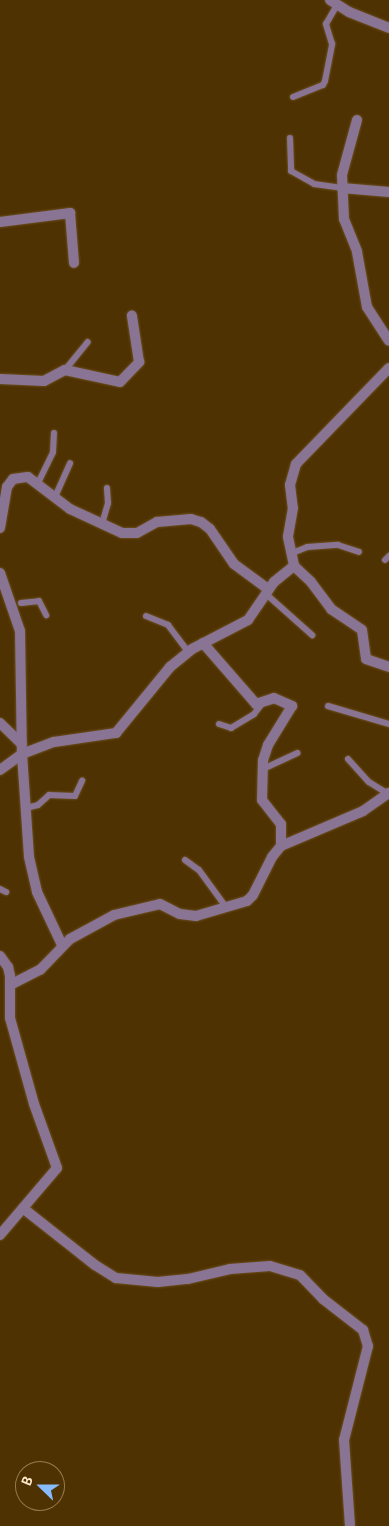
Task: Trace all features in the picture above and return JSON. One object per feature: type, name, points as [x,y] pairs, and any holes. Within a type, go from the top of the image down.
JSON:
[{"type":"street","points":[[334,3],[389,28]]},
{"type":"street","points":[[357,120],[342,188],[344,219],[357,252],[367,307],[389,341]]},
{"type":"street","points":[[342,188],[389,192]]},
{"type":"street","points":[[0,222],[70,213],[74,262]]},
{"type":"street","points":[[0,379],[44,381],[65,370],[112,382],[126,378],[139,362],[140,354],[132,316]]},
{"type":"street","points":[[389,368],[296,464],[290,485],[293,500],[288,537],[294,566],[311,582],[331,609],[362,630],[366,659],[389,667]]},
{"type":"street","points":[[0,528],[2,494],[13,479],[20,476],[38,483],[76,513],[129,534],[157,522],[191,519],[201,522],[210,528],[234,564],[267,592]]},
{"type":"street","points":[[0,770],[22,749],[116,732],[170,667],[188,652],[248,620],[267,592],[294,566]]},
{"type":"street","points":[[0,575],[17,604],[20,631],[22,749],[32,875],[62,945]]},
{"type":"street","points":[[203,644],[252,701],[261,705],[274,698],[292,706],[264,752],[262,800],[281,824],[281,846]]},
{"type":"street","points":[[0,723],[22,749]]},
{"type":"street","points":[[10,985],[40,970],[62,945],[106,918],[153,904],[168,906],[188,917],[247,901],[253,895],[272,857],[281,846],[363,811],[388,794]]},
{"type":"street","points":[[0,956],[8,967],[10,985],[4,1006],[34,1104],[57,1168],[0,1235]]},
{"type":"street","points":[[24,1209],[95,1266],[116,1278],[158,1282],[188,1279],[238,1268],[270,1266],[300,1275],[323,1300],[362,1330],[368,1346],[344,1440],[350,1526]]},
{"type":"lane","points":[[293,97],[323,86],[332,44],[326,24],[334,3]]},
{"type":"lane","points":[[290,138],[291,170],[314,184],[342,188]]},
{"type":"lane","points":[[65,370],[88,342]]},
{"type":"lane","points":[[38,483],[53,452],[54,433]]},
{"type":"lane","points":[[55,497],[70,463]]},
{"type":"lane","points":[[102,524],[108,503],[107,488]]},
{"type":"lane","points":[[290,554],[307,548],[338,545],[359,552]]},
{"type":"lane","points":[[267,592],[312,635]]},
{"type":"lane","points":[[17,604],[39,601],[46,615]]},
{"type":"lane","points":[[146,616],[168,625],[188,652]]},
{"type":"lane","points":[[219,724],[231,728],[254,714],[261,705]]},
{"type":"lane","points":[[328,706],[389,724]]},
{"type":"lane","points":[[263,769],[297,753]]},
{"type":"lane","points":[[348,759],[369,782],[388,794]]},
{"type":"lane","points":[[26,808],[38,805],[49,795],[76,796],[81,789],[82,781]]},
{"type":"lane","points":[[185,860],[199,870],[226,907]]}]
